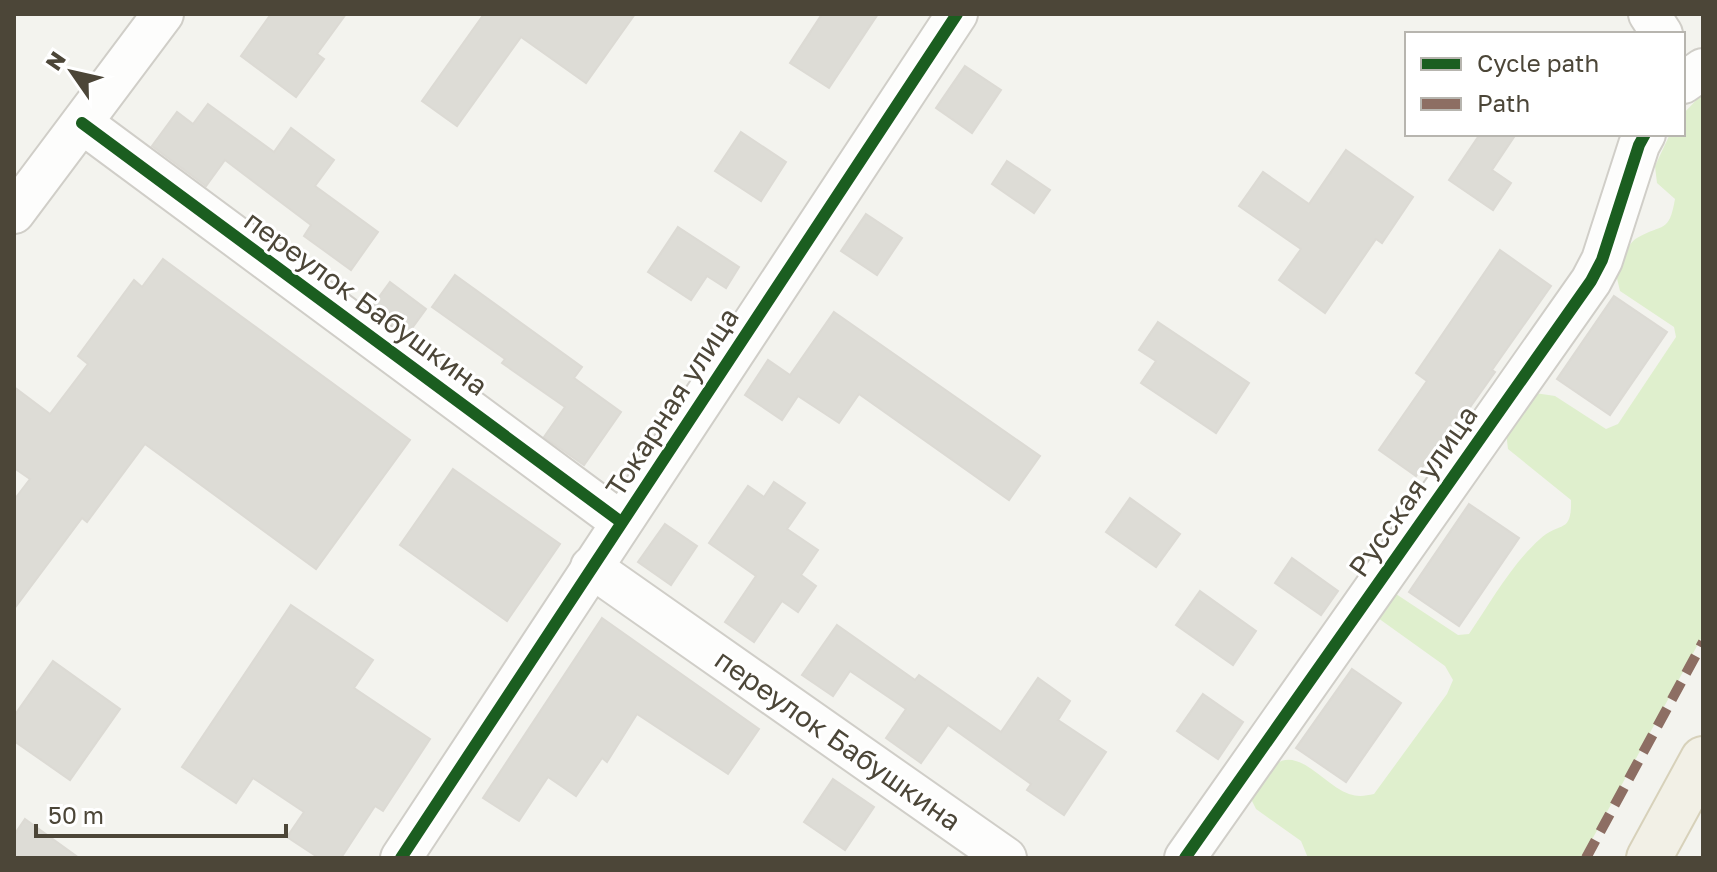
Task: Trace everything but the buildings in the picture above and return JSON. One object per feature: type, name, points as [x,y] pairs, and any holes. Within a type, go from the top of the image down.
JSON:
[{"type":"main road","points":[[1649,858],[1703,759]]},
{"type":"street","points":[[14,213],[163,14]]},
{"type":"street","name":"Токарная улица","points":[[401,858],[957,14]]},
{"type":"street","points":[[1649,14],[1661,32]]},
{"type":"street","name":"переулок Бабушкина","points":[[82,123],[621,522]]},
{"type":"street","name":"Русская улица","points":[[1185,858],[1591,281],[1602,260],[1644,136]]},
{"type":"street","name":"переулок Бабушкина","points":[[591,567],[1006,858]]},
{"type":"green space","points":[[1703,93],[1703,635],[1582,858],[1308,858],[1301,841],[1256,809],[1252,801],[1267,773],[1277,763],[1297,761],[1349,794],[1374,794],[1447,694],[1453,680],[1445,666],[1378,618],[1386,595],[1396,594],[1458,635],[1469,634],[1520,560],[1540,539],[1567,523],[1571,511],[1571,500],[1508,449],[1506,432],[1535,393],[1555,396],[1606,429],[1618,424],[1676,337],[1674,327],[1620,291],[1615,270],[1634,240],[1664,226],[1670,218],[1675,199],[1657,183],[1655,166],[1669,136],[1685,136],[1685,112]]},
{"type":"marked path","points":[[1586,858],[1703,642]]},
{"type":"cycle path","points":[[401,858],[957,14]]},
{"type":"cycle path","points":[[82,123],[621,522]]},
{"type":"cycle path","points":[[1185,858],[1591,281],[1602,260],[1644,136]]}]
